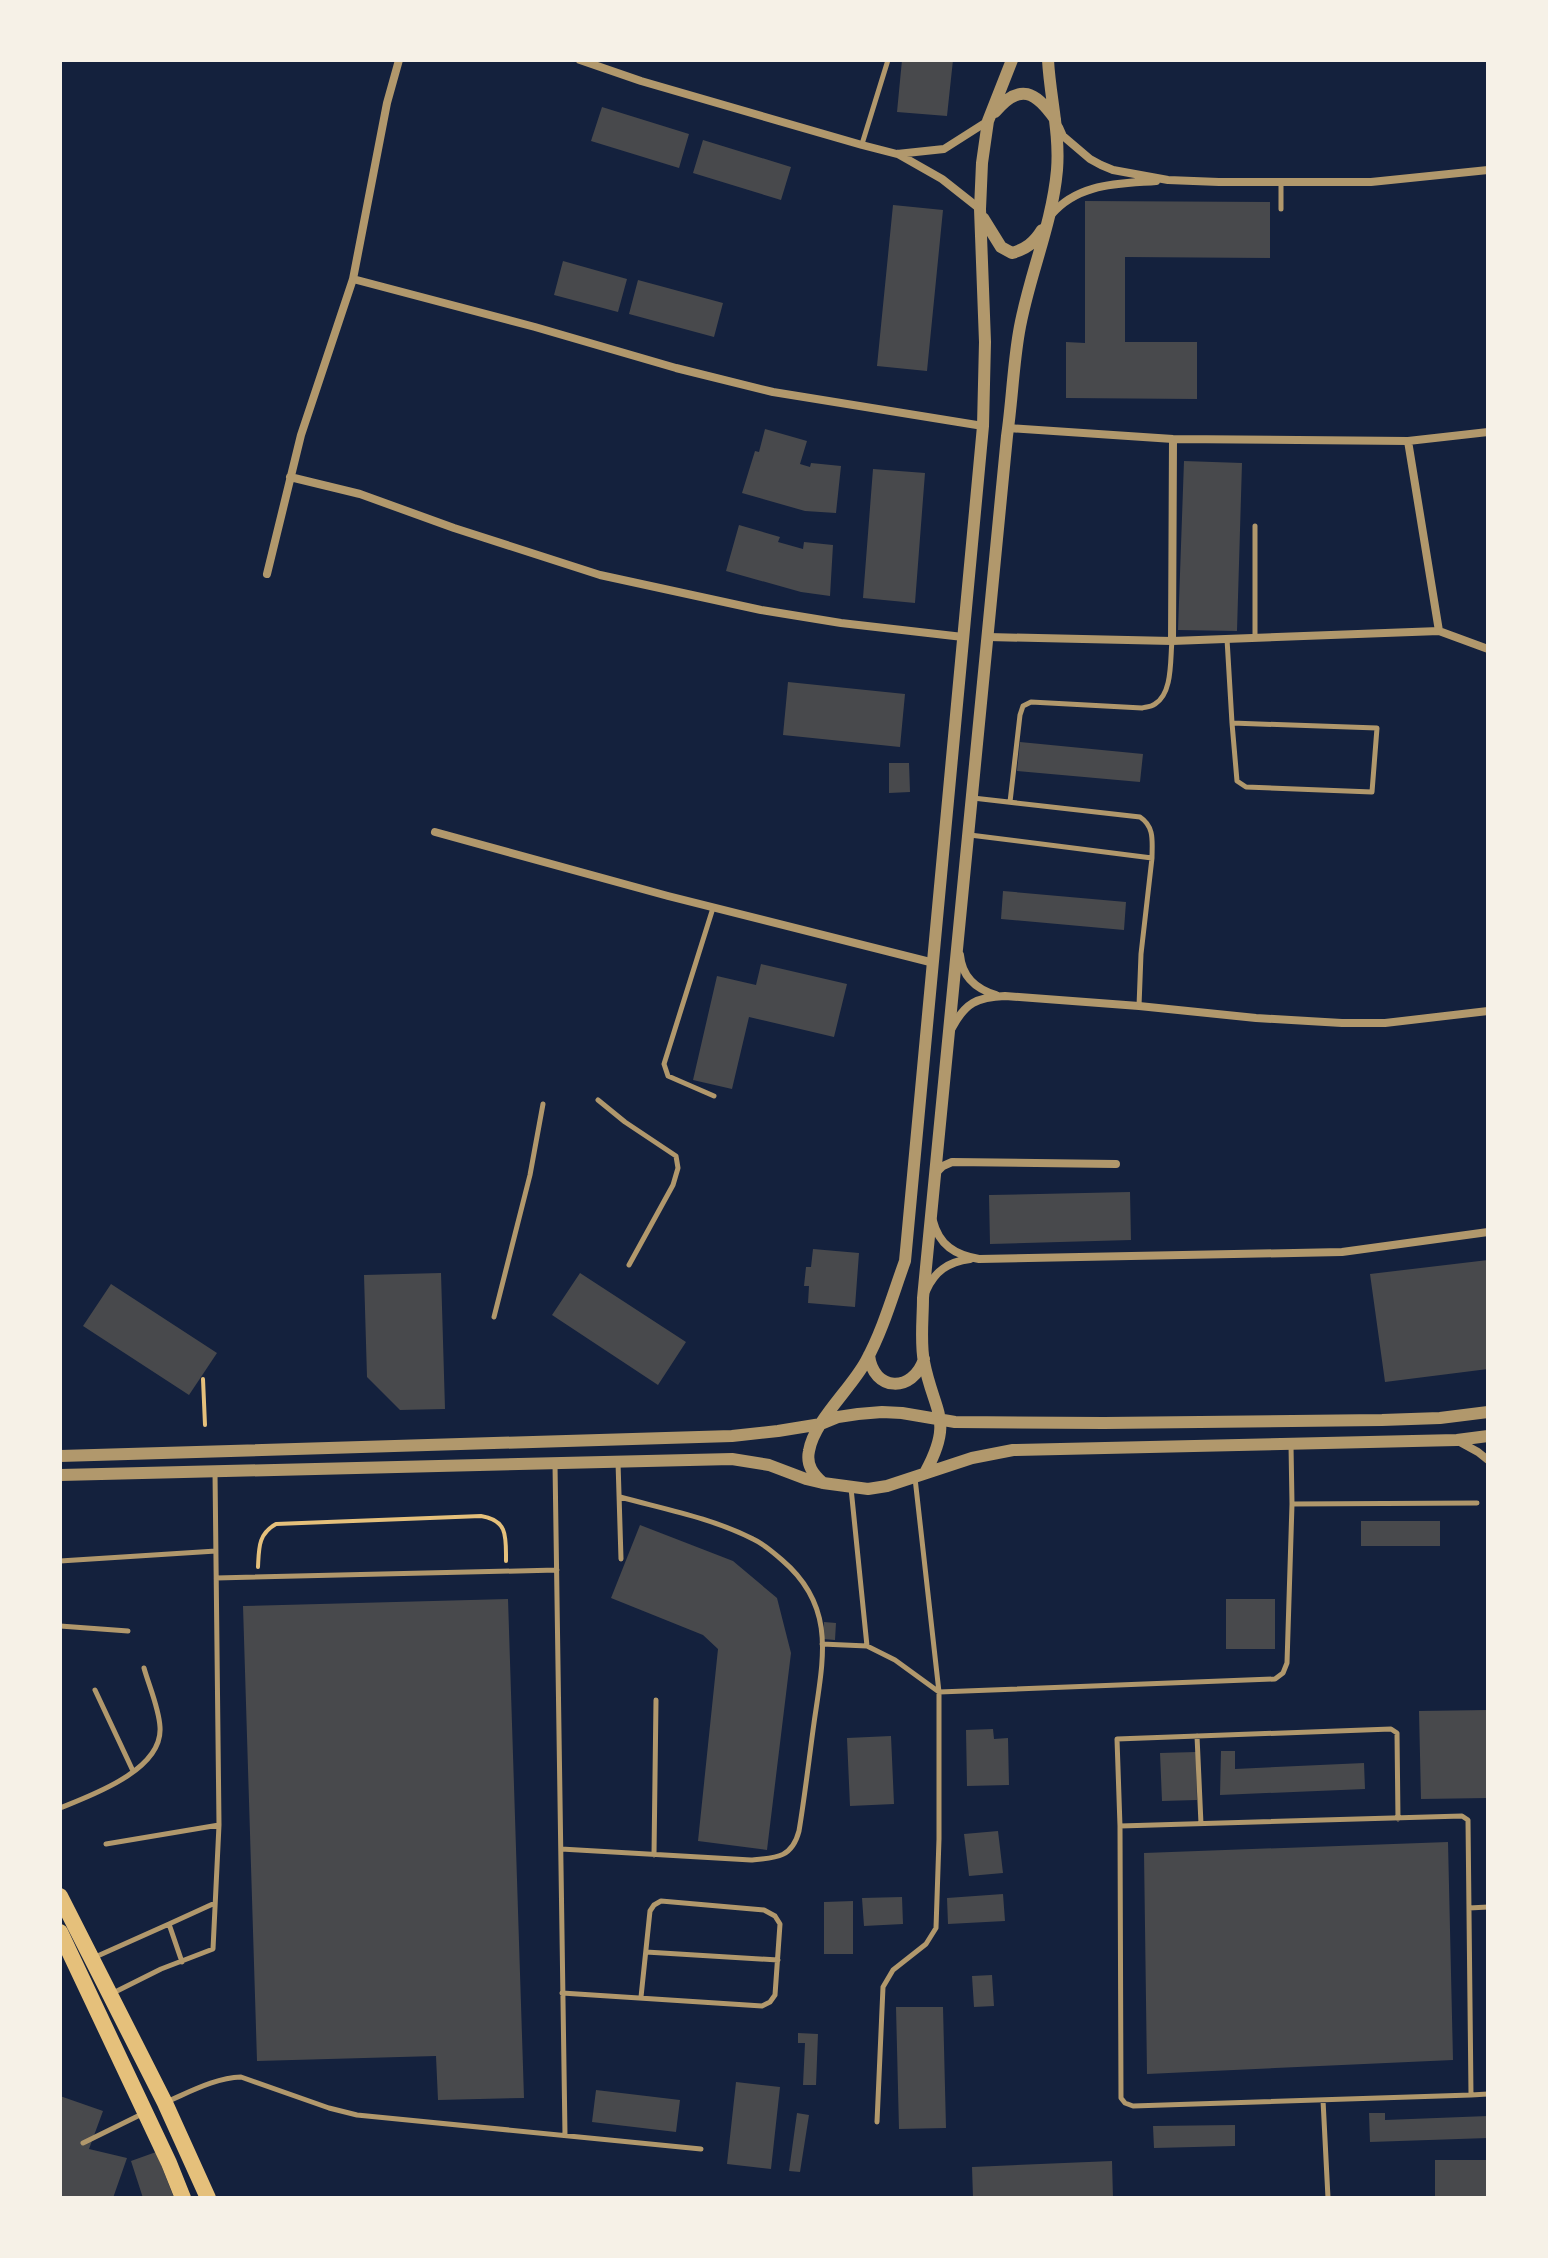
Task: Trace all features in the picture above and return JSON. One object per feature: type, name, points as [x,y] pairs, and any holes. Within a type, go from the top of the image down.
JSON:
[{"type":"main road","points":[[60,1896],[165,2103],[208,2198]]},
{"type":"main road","points":[[60,1932],[183,2198]]},
{"type":"street","points":[[267,574],[301,435],[353,279],[387,103],[399,60]]},
{"type":"street","points":[[580,60],[641,81],[897,154],[942,179],[980,210],[986,226],[1001,247],[1012,253],[1035,241],[1049,217],[1067,200],[1095,186],[1168,180],[1371,182],[1488,170]]},
{"type":"street","points":[[823,1483],[809,1465],[807,1455],[814,1435],[852,1384],[869,1354],[905,1261],[983,426],[982,163],[988,121],[1012,60]]},
{"type":"street","points":[[920,1474],[937,1450],[940,1440],[940,1419],[924,1359],[923,1298],[1008,428],[1019,332],[1049,217],[1057,170],[1057,122],[1048,60]]},
{"type":"street","points":[[897,154],[944,149],[988,121],[1003,102],[1024,94],[1043,102],[1063,136],[1090,159],[1113,170],[1168,180]]},
{"type":"street","points":[[353,279],[773,392],[983,426]]},
{"type":"street","points":[[1008,428],[1173,439],[1408,441],[1488,432]]},
{"type":"street","points":[[1172,641],[1173,439]]},
{"type":"street","points":[[1408,441],[1439,631]]},
{"type":"street","points":[[290,477],[360,494],[600,575],[761,610],[963,637]]},
{"type":"street","points":[[988,637],[1172,641],[1439,631],[1488,649]]},
{"type":"street","points":[[435,832],[934,963]]},
{"type":"street","points":[[958,941],[961,963],[972,983],[991,994],[1005,996],[1342,1023],[1398,1022],[1488,1011]]},
{"type":"street","points":[[949,1033],[970,1004],[1005,996]]},
{"type":"street","points":[[938,1149],[952,1162]]},
{"type":"street","points":[[935,1174],[952,1162],[1116,1164]]},
{"type":"street","points":[[932,1210],[934,1226],[946,1246],[965,1257],[979,1259]]},
{"type":"street","points":[[923,1298],[936,1273],[943,1267],[964,1260],[1342,1252],[1488,1232]]},
{"type":"street","points":[[869,1354],[875,1374],[890,1383],[908,1381],[916,1375],[924,1359]]},
{"type":"street","points":[[60,1456],[732,1436],[882,1412],[955,1422],[1089,1423],[1382,1420],[1488,1412]]},
{"type":"street","points":[[60,1475],[732,1459],[769,1465],[823,1483],[868,1489],[887,1486],[972,1458],[1013,1450],[1457,1440],[1488,1436]]},
{"type":"street","points":[[1457,1440],[1488,1460]]},
{"type":"lane","points":[[862,145],[888,60]]},
{"type":"lane","points":[[1282,209],[1283,182]]},
{"type":"lane","points":[[1255,526],[1255,638]]},
{"type":"lane","points":[[1227,639],[1232,723],[1237,781],[1246,787],[1372,792],[1377,728],[1232,723]]},
{"type":"lane","points":[[1010,802],[1023,706],[1031,702],[1142,708],[1155,704],[1163,696],[1168,681],[1172,641]]},
{"type":"lane","points":[[972,798],[1140,817],[1149,825],[1152,830],[1152,858],[1141,954],[1139,1006]]},
{"type":"lane","points":[[968,835],[1152,858]]},
{"type":"lane","points":[[714,907],[664,1064],[668,1076],[714,1096]]},
{"type":"lane","points":[[598,1100],[676,1156],[678,1168],[673,1185],[629,1265]]},
{"type":"lane","points":[[494,1317],[530,1175],[543,1104]]},
{"type":"lane","points":[[822,1644],[867,1646],[895,1660],[939,1692],[1275,1679],[1283,1673],[1287,1663],[1291,1443]]},
{"type":"lane","points":[[618,1461],[621,1559]]},
{"type":"lane","points":[[555,1463],[565,2135]]},
{"type":"lane","points":[[110,1994],[161,1969],[213,1949],[219,1825],[215,1471]]},
{"type":"lane","points":[[877,2122],[883,1987],[893,1970],[926,1944],[936,1928],[939,1692],[920,1474]]},
{"type":"lane","points":[[851,1488],[867,1646]]},
{"type":"lane","points":[[561,1849],[751,1860],[780,1856],[790,1850],[796,1841],[802,1813],[822,1668],[821,1618],[813,1596],[803,1579],[772,1550],[753,1539],[716,1523],[620,1497]]},
{"type":"lane","points":[[1292,1504],[1477,1503]]},
{"type":"lane","points":[[60,1561],[216,1551]]},
{"type":"lane","points":[[216,1578],[557,1570]]},
{"type":"lane","points":[[60,1626],[128,1631]]},
{"type":"lane","points":[[60,1808],[101,1791],[153,1754],[159,1740],[160,1725],[144,1668]]},
{"type":"lane","points":[[95,1690],[133,1771]]},
{"type":"lane","points":[[654,1855],[656,1700]]},
{"type":"lane","points":[[1398,1819],[1395,1730],[1117,1739],[1121,2098],[1133,2106],[1488,2094]]},
{"type":"lane","points":[[1197,1736],[1201,1824]]},
{"type":"lane","points":[[1120,1826],[1466,1817],[1471,2095]]},
{"type":"lane","points":[[106,1844],[219,1825]]},
{"type":"lane","points":[[562,1993],[762,2006],[775,1995],[780,1924],[775,1916],[764,1910],[661,1901],[650,1911],[641,1997]]},
{"type":"lane","points":[[92,1958],[215,1903]]},
{"type":"lane","points":[[1469,1908],[1488,1907]]},
{"type":"lane","points":[[169,1924],[182,1962]]},
{"type":"lane","points":[[646,1952],[778,1960]]},
{"type":"lane","points":[[165,2103],[213,2082],[241,2077],[357,2115],[701,2149]]},
{"type":"lane","points":[[1323,2100],[1328,2198]]},
{"type":"lane","points":[[83,2143],[145,2113]]},
{"type":"path","points":[[203,1379],[205,1425]]},
{"type":"path","points":[[258,1577],[259,1542],[268,1528],[276,1524],[481,1516],[497,1521],[506,1535],[506,1571]]},
{"type":"building","points":[[902,60],[953,60],[947,116],[897,112]]},
{"type":"building","points":[[602,107],[689,134],[679,168],[591,141]]},
{"type":"building","points":[[703,140],[791,167],[781,200],[693,173]]},
{"type":"building","points":[[1085,201],[1270,202],[1270,258],[1125,257],[1125,342],[1197,342],[1197,399],[1066,398],[1066,342],[1085,343]]},
{"type":"building","points":[[893,205],[943,210],[927,371],[877,366]]},
{"type":"building","points":[[563,261],[627,279],[618,312],[554,295]]},
{"type":"building","points":[[638,280],[723,303],[714,337],[629,314]]},
{"type":"building","points":[[765,429],[807,441],[800,464],[810,467],[811,463],[841,466],[836,513],[805,511],[742,493]]},
{"type":"building","points":[[1184,461],[1242,463],[1237,631],[1178,630]]},
{"type":"building","points":[[873,469],[925,473],[915,603],[863,598]]},
{"type":"building","points":[[739,525],[780,537],[778,542],[803,549],[804,542],[833,545],[830,596],[801,592],[726,571]]},
{"type":"building","points":[[788,682],[905,694],[900,747],[783,735]]},
{"type":"building","points":[[1020,742],[1143,754],[1140,782],[1017,771]]},
{"type":"building","points":[[889,763],[909,763],[910,792],[889,793]]},
{"type":"building","points":[[1003,891],[1126,902],[1124,930],[1001,919]]},
{"type":"building","points":[[761,964],[847,984],[834,1037],[749,1017],[732,1089],[693,1080],[717,976],[756,985]]},
{"type":"building","points":[[1130,1192],[1131,1240],[990,1244],[989,1195]]},
{"type":"building","points":[[813,1249],[859,1253],[855,1307],[808,1303],[809,1286],[804,1286],[806,1267],[811,1267]]},
{"type":"building","points":[[1488,1260],[1488,1369],[1385,1382],[1370,1274]]},
{"type":"building","points":[[441,1273],[445,1409],[400,1410],[367,1377],[364,1275]]},
{"type":"building","points":[[580,1273],[686,1342],[658,1385],[552,1315]]},
{"type":"building","points":[[111,1284],[217,1353],[189,1395],[83,1326]]},
{"type":"building","points":[[1361,1521],[1440,1521],[1440,1546],[1361,1546]]},
{"type":"building","points":[[640,1525],[733,1561],[777,1598],[791,1653],[767,1850],[698,1841],[718,1649],[703,1635],[611,1598]]},
{"type":"building","points":[[508,1599],[524,2098],[438,2100],[436,2056],[257,2061],[243,1606]]},
{"type":"building","points":[[1226,1599],[1275,1599],[1275,1649],[1226,1649]]},
{"type":"building","points":[[824,1622],[836,1623],[835,1640],[823,1639]]},
{"type":"building","points":[[1488,1710],[1488,1798],[1421,1799],[1419,1711]]},
{"type":"building","points":[[993,1729],[994,1739],[1008,1738],[1009,1785],[967,1786],[966,1730]]},
{"type":"building","points":[[891,1736],[894,1804],[850,1806],[847,1738]]},
{"type":"building","points":[[1221,1751],[1235,1751],[1235,1769],[1364,1763],[1365,1789],[1220,1795]]},
{"type":"building","points":[[1196,1752],[1197,1800],[1162,1801],[1160,1753]]},
{"type":"building","points":[[998,1831],[1003,1873],[969,1876],[964,1834]]},
{"type":"building","points":[[1448,1842],[1453,2060],[1147,2074],[1144,1853]]},
{"type":"building","points":[[1003,1894],[1005,1921],[948,1924],[947,1898]]},
{"type":"building","points":[[902,1897],[903,1924],[864,1926],[862,1898]]},
{"type":"building","points":[[853,1901],[853,1954],[824,1954],[824,1902]]},
{"type":"building","points":[[992,1975],[994,2006],[974,2007],[972,1976]]},
{"type":"building","points":[[896,2007],[943,2007],[946,2128],[899,2129]]},
{"type":"building","points":[[798,2033],[818,2034],[816,2085],[803,2085],[805,2043],[798,2043]]},
{"type":"building","points":[[736,2082],[780,2087],[771,2169],[727,2164]]},
{"type":"building","points":[[596,2090],[680,2100],[676,2132],[592,2122]]},
{"type":"building","points":[[60,2096],[103,2111],[89,2149],[127,2158],[113,2198],[60,2198]]},
{"type":"building","points":[[797,2113],[809,2115],[800,2172],[789,2171]]},
{"type":"building","points":[[1369,2113],[1385,2113],[1385,2120],[1488,2116],[1488,2138],[1370,2142]]},
{"type":"building","points":[[1235,2125],[1235,2146],[1154,2148],[1153,2126]]},
{"type":"building","points":[[156,2152],[174,2198],[143,2198],[131,2161]]},
{"type":"building","points":[[1435,2160],[1488,2160],[1488,2198],[1435,2198]]},
{"type":"building","points":[[1112,2161],[1113,2198],[973,2198],[972,2167]]}]
